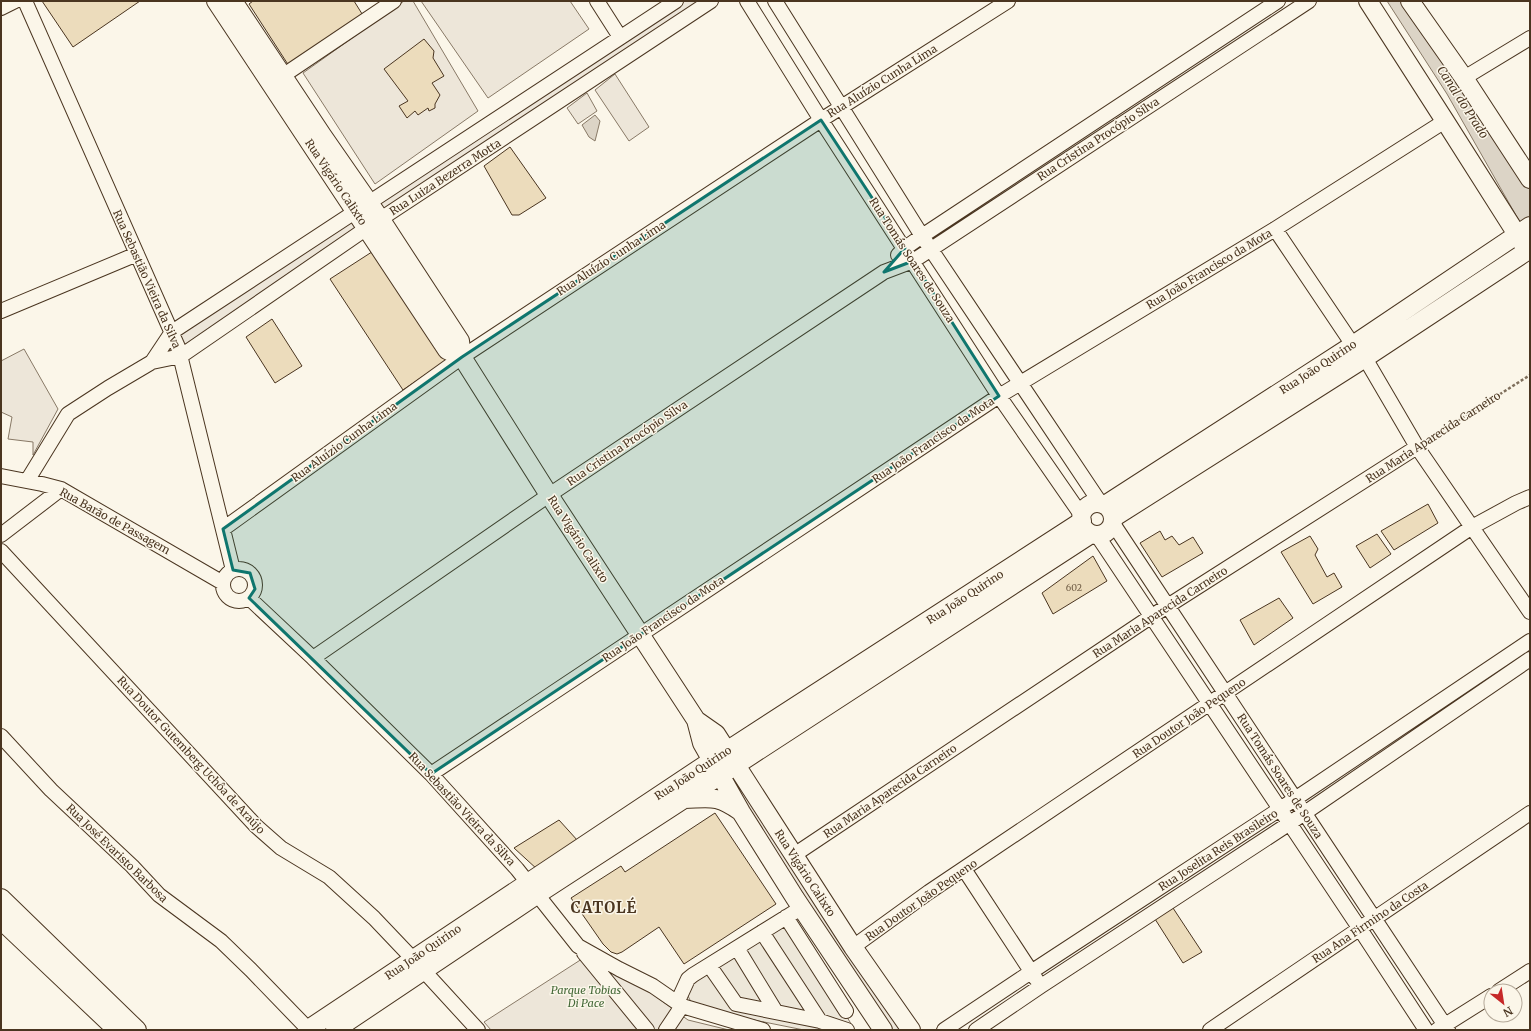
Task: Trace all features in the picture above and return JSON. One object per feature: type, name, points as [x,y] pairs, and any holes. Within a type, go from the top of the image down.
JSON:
[{"type":"main road","name":"Rua Vigário Calixto","points":[[216,1],[276,80],[362,207],[460,341],[462,357],[549,495],[696,720],[702,743],[715,769],[801,908],[880,1028]]},
{"type":"main road","name":"Rua Vigário Calixto","points":[[233,1],[276,80]]},
{"type":"main road","points":[[1368,1],[1446,121],[1523,231],[1529,253]]},
{"type":"main road","points":[[1410,1],[1464,78],[1530,179]]},
{"type":"main road","name":"Rua João Quirino","points":[[1359,351],[1523,231]]},
{"type":"main road","name":"Rua João Quirino","points":[[1108,512],[1359,351],[1529,253]]},
{"type":"main road","points":[[1091,505],[1108,512],[1107,531],[1088,526],[1087,508],[1091,505]]},
{"type":"main road","name":"Rua João Quirino","points":[[308,1030],[418,964],[1088,526]]},
{"type":"main road","name":"Rua Vigário Calixto","points":[[696,720],[716,734],[853,947],[911,1030]]},
{"type":"main road","name":"Rua João Quirino","points":[[533,888],[684,799],[715,769]]},
{"type":"main road","points":[[684,799],[713,798],[725,801],[741,812]]},
{"type":"main road","points":[[1,898],[126,1028]]},
{"type":"main road","points":[[1,920],[126,1028]]},
{"type":"main road","name":"Rua João Quirino","points":[[335,1030],[418,964]]},
{"type":"street","points":[[1,8],[15,1]]},
{"type":"street","name":"Rua Sebastião Vieira da Silva","points":[[25,1],[172,332],[181,356],[233,570]]},
{"type":"street","points":[[276,80],[394,1]]},
{"type":"street","points":[[597,1],[620,37]]},
{"type":"street","name":"Rua Luiza Bezerra Motta","points":[[172,332],[676,1]]},
{"type":"street","name":"Rua Luiza Bezerra Motta","points":[[181,356],[374,224],[711,1]]},
{"type":"street","name":"Rua Tomás Soares de Souza","points":[[746,1],[999,396],[1152,616],[1426,1030]]},
{"type":"street","name":"Rua Tomás Soares de Souza","points":[[774,1],[930,249],[1108,512],[1168,607],[1304,813],[1376,918],[1443,1029]]},
{"type":"street","name":"Rua Aluízio Cunha Lima","points":[[223,529],[462,357],[821,120],[1008,1]]},
{"type":"street","name":"Rua Cristina Procópio Silva","points":[[884,272],[905,248],[922,236],[1213,46],[1278,1]]},
{"type":"street","name":"Rua Cristina Procópio Silva","points":[[313,658],[549,495],[884,272],[913,261],[1309,1]]},
{"type":"street","points":[[1464,78],[1530,38]]},
{"type":"street","points":[[1213,46],[1220,59]]},
{"type":"street","name":"Rua João Francisco da Mota","points":[[431,774],[999,396],[1275,229],[1446,121]]},
{"type":"street","points":[[1084,130],[1093,142]]},
{"type":"street","points":[[463,140],[474,158]]},
{"type":"street","points":[[1275,229],[1359,351],[1417,447],[1530,612]]},
{"type":"street","points":[[1,310],[137,254]]},
{"type":"street","points":[[152,362],[172,332]]},
{"type":"street","points":[[27,481],[68,414],[152,362],[181,356]]},
{"type":"street","name":"Rua Maria Aparecida Carneiro","points":[[794,855],[1152,616],[1417,447]]},
{"type":"street","name":"Rua Barão de Passagem","points":[[1,476],[61,489],[223,583]]},
{"type":"street","points":[[1,535],[61,489]]},
{"type":"street","name":"Rua Doutor João Pequeno","points":[[853,947],[964,869],[1472,527],[1530,497]]},
{"type":"street","name":"Rua Doutor Gutemberg Uchôa de Araújo","points":[[1,551],[256,826],[281,848],[329,878],[374,918],[478,1030]]},
{"type":"street","points":[[240,568],[246,570],[254,578],[255,588],[249,598],[239,601],[229,598],[223,590],[223,583],[226,575],[233,570],[240,568]]},
{"type":"street","name":"Rua Sebastião Vieira da Silva","points":[[249,598],[313,658],[431,774],[533,888],[578,946],[618,969],[653,986],[680,1004],[732,1022],[763,1030]]},
{"type":"street","name":"Rua Joselita Reis Brasileiro","points":[[944,1030],[1280,809],[1530,641]]},
{"type":"street","name":"Rua Joselita Reis Brasileiro","points":[[976,1030],[1290,823],[1530,659]]},
{"type":"street","name":"Rua José Evaristo Barbosa","points":[[1,736],[51,790],[132,866],[159,895],[221,941],[308,1030]]},
{"type":"street","name":"Rua Ana Firmino da Costa","points":[[1210,1030],[1530,813]]},
{"type":"street","points":[[964,869],[1041,986]]},
{"type":"street","points":[[666,1030],[680,1004],[688,979],[801,908]]},
{"type":"street","points":[[786,917],[846,1011]]},
{"type":"street","points":[[762,932],[820,1021]]},
{"type":"street","points":[[578,946],[647,1030]]},
{"type":"street","points":[[737,948],[776,1012]]},
{"type":"street","points":[[709,965],[736,1004],[820,1021],[847,1030]]},
{"type":"street","points":[[1511,983],[1530,970]]},
{"type":"street","points":[[1443,1029],[1483,1002]]},
{"type":"path","name":"Rua Maria Aparecida Carneiro","points":[[1417,447],[1530,375]]},
{"type":"highlighted area","points":[[821,120],[905,248],[884,272],[913,261],[999,396],[431,774],[249,598],[255,589],[250,573],[233,570],[223,529],[462,357]]},
{"type":"green space","points":[[404,1],[413,1],[478,111],[375,184],[303,73]]},
{"type":"green space","points":[[421,1],[570,1],[589,29],[488,98]]},
{"type":"green space","points":[[680,1],[706,1],[382,215],[374,203]]},
{"type":"green space","points":[[615,74],[649,127],[629,141],[595,90]]},
{"type":"green space","points":[[587,93],[597,111],[578,124],[567,108]]},
{"type":"green space","points":[[354,216],[362,228],[183,352],[179,333]]},
{"type":"green space","points":[[24,349],[58,409],[33,455],[33,442],[8,439],[12,417],[1,412],[1,361]]},
{"type":"green space","points":[[736,768],[908,1030],[888,1030],[722,777]]},
{"type":"green space","name":"Parque Tobias Di Pace","points":[[585,957],[619,977],[644,988],[688,1020],[729,1030],[491,1030],[484,1022]]},
{"type":"shaded area","points":[[784,913],[854,1030],[804,1030],[694,1008],[688,996],[688,979]]},
{"type":"water","name":"Canal do Prado","points":[[1387,1],[1404,1],[1500,140],[1530,189],[1530,240],[1447,94]]},
{"type":"water","points":[[595,115],[600,121],[595,141],[589,137],[582,125]]},
{"type":"building","points":[[42,1],[140,1],[73,47]]},
{"type":"building","points":[[253,1],[354,1],[364,17],[289,66],[249,4]]},
{"type":"building","points":[[424,39],[434,51],[433,58],[444,76],[432,83],[440,95],[435,104],[435,108],[429,111],[428,108],[418,115],[415,111],[407,118],[399,106],[408,101],[384,69]]},
{"type":"building","points":[[510,147],[546,198],[519,215],[512,215],[484,166]]},
{"type":"building","points":[[378,248],[451,357],[403,390],[330,279]]},
{"type":"building","points":[[272,319],[302,366],[275,383],[246,337]]},
{"type":"building","points":[[1428,504],[1438,523],[1394,550],[1381,531]]},
{"type":"building","points":[[1160,531],[1165,540],[1172,536],[1179,545],[1193,537],[1203,553],[1162,577],[1140,543]]},
{"type":"building","points":[[1377,534],[1391,554],[1370,568],[1356,546]]},
{"type":"building","points":[[1310,536],[1318,549],[1315,555],[1327,577],[1334,573],[1342,587],[1313,604],[1281,552]]},
{"type":"building","points":[[1093,556],[1107,581],[1053,614],[1042,593]]},
{"type":"building","points":[[1279,598],[1293,618],[1254,645],[1240,620]]},
{"type":"building","points":[[715,813],[776,904],[684,964],[659,927],[622,952],[617,954],[611,952],[603,944],[571,898],[621,866],[625,872]]},
{"type":"building","points":[[559,820],[578,841],[538,870],[514,848]]},
{"type":"building","points":[[1173,908],[1202,952],[1183,963],[1155,919]]},
{"type":"district","name":"CATOLÉ","points":[[604,907]]}]
